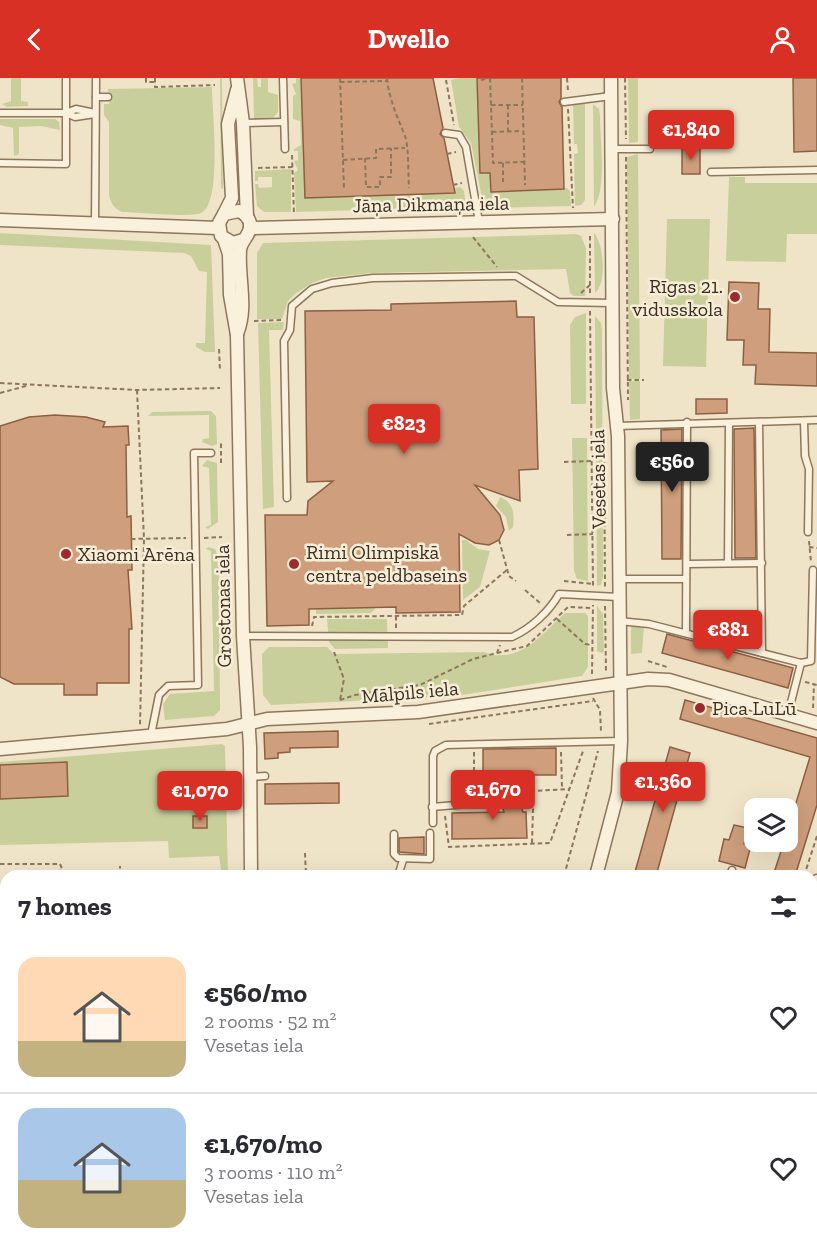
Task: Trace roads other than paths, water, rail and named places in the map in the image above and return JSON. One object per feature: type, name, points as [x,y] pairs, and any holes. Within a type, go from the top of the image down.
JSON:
[{"type":"street","name":"Vesetas iela","points":[[598,870],[618,792],[621,741],[617,426],[612,303],[611,78]]},
{"type":"street","points":[[0,220],[95,224],[221,234],[233,243],[243,240],[249,222],[243,123],[237,83]]},
{"type":"street","points":[[221,234],[224,214],[232,198],[228,124],[237,83]]},
{"type":"street","points":[[224,214],[234,211],[249,222]]},
{"type":"street","name":"Jāņa Dikmaņa iela","points":[[249,222],[479,222],[613,219]]},
{"type":"street","name":"Grostonas iela","points":[[221,234],[229,254],[230,296],[237,334],[243,636],[250,777],[251,870]]},
{"type":"street","name":"Grostonas iela","points":[[237,334],[244,318],[240,254],[243,240]]},
{"type":"street","name":"Mālpils iela","points":[[0,749],[227,729],[267,719],[330,717],[461,707],[648,679],[669,680],[817,723]]},
{"type":"lane","points":[[0,163],[66,164],[66,78]]},
{"type":"lane","points":[[95,224],[96,78]]},
{"type":"lane","points":[[283,78],[285,149]]},
{"type":"lane","points":[[566,101],[612,96]]},
{"type":"lane","points":[[96,97],[108,97]]},
{"type":"lane","points":[[0,113],[66,113],[85,110],[95,113]]},
{"type":"lane","points":[[243,123],[284,122]]},
{"type":"lane","points":[[445,134],[455,133],[466,147],[479,222]]},
{"type":"lane","points":[[612,149],[651,149]]},
{"type":"lane","points":[[711,172],[817,170]]},
{"type":"lane","points":[[287,498],[284,341],[290,330],[290,310],[300,296],[312,289],[332,283],[373,278],[516,276],[558,302],[612,303]]},
{"type":"lane","points":[[617,426],[687,422],[817,420]]},
{"type":"lane","points":[[686,633],[686,579],[689,564],[687,422]]},
{"type":"lane","points":[[759,422],[762,653]]},
{"type":"lane","points":[[804,422],[805,456],[809,469],[808,532]]},
{"type":"lane","points":[[729,423],[729,563]]},
{"type":"lane","points":[[145,736],[159,695],[168,686],[198,685],[194,453],[211,453]]},
{"type":"lane","points":[[689,564],[762,563]]},
{"type":"lane","points":[[619,621],[649,624],[801,663],[811,661],[813,570]]},
{"type":"lane","points":[[619,579],[686,579]]},
{"type":"lane","points":[[243,636],[504,638],[522,633],[547,610],[559,594],[619,597]]},
{"type":"lane","points":[[788,715],[801,663]]},
{"type":"lane","points":[[433,823],[431,767],[435,751],[446,745],[621,741]]},
{"type":"lane","points":[[250,777],[265,776]]},
{"type":"lane","points":[[432,807],[491,802]]},
{"type":"lane","points":[[394,834],[394,854],[403,860],[430,859],[430,833]]},
{"type":"lane","points":[[400,870],[403,860]]},
{"type":"place","name":"Rīgas 21. vidusskola","points":[[735,297]]},
{"type":"place","name":"Xiaomi Arēna","points":[[66,554]]},
{"type":"place","name":"Rimi Olimpiskā centra peldbaseins","points":[[294,564]]},
{"type":"place","name":"Pica LuLū","points":[[700,708]]}]
